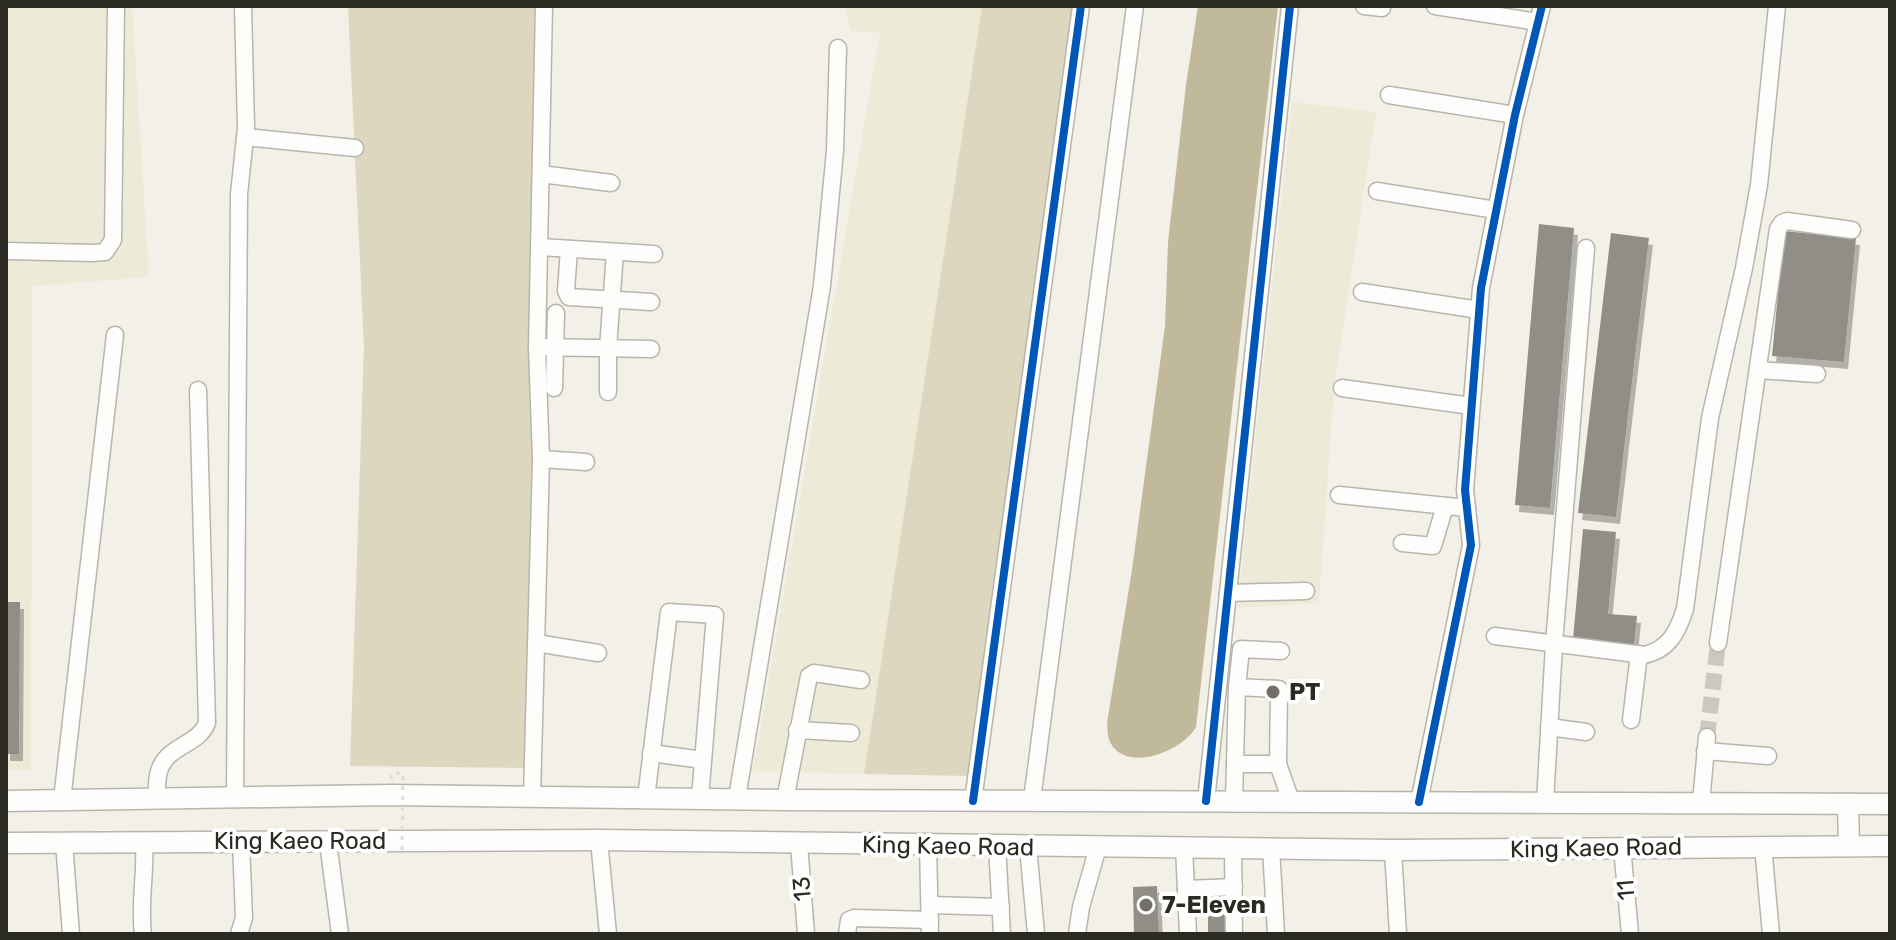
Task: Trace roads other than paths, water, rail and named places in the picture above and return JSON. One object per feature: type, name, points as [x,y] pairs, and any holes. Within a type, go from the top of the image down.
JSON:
[{"type":"main road","name":"King Kaeo Road","points":[[6,801],[390,795],[785,800],[1890,804]]},
{"type":"main road","points":[[1848,804],[1849,846]]},
{"type":"main road","name":"King Kaeo Road","points":[[6,843],[599,840],[1393,850],[1890,846]]},
{"type":"street","points":[[6,251],[105,252],[113,240],[116,6]]},
{"type":"street","points":[[235,797],[239,194],[245,137],[243,6]]},
{"type":"street","points":[[532,797],[541,459],[537,347],[544,6]]},
{"type":"street","points":[[973,801],[1081,6]]},
{"type":"street","points":[[1032,800],[1135,6]]},
{"type":"street","points":[[1206,801],[1290,6]]},
{"type":"street","points":[[1364,6],[1382,8]]},
{"type":"street","points":[[1419,802],[1471,545],[1465,490],[1481,288],[1515,115],[1540,14],[1435,6]]},
{"type":"street","points":[[1495,636],[1639,654],[1657,651],[1669,642],[1679,628],[1685,609],[1710,418],[1744,268],[1759,185],[1777,6]]},
{"type":"street","points":[[737,798],[822,286],[835,151],[838,48]]},
{"type":"street","points":[[1389,95],[1515,115]]},
{"type":"street","points":[[245,137],[355,148]]},
{"type":"street","points":[[541,174],[611,183]]},
{"type":"street","points":[[1377,191],[1496,210]]},
{"type":"street","points":[[1718,643],[1778,229],[1787,221],[1852,230]]},
{"type":"street","points":[[540,247],[654,254]]},
{"type":"street","points":[[1545,803],[1554,644],[1586,248]]},
{"type":"street","points":[[569,249],[566,295],[651,302]]},
{"type":"street","points":[[608,392],[615,252]]},
{"type":"street","points":[[1362,292],[1479,310]]},
{"type":"street","points":[[554,388],[556,313]]},
{"type":"street","points":[[62,800],[115,335]]},
{"type":"street","points":[[537,347],[651,349]]},
{"type":"street","points":[[1758,370],[1817,374]]},
{"type":"street","points":[[1342,388],[1471,406]]},
{"type":"street","points":[[157,798],[161,766],[171,751],[204,731],[207,723],[198,390]]},
{"type":"street","points":[[541,459],[586,462]]},
{"type":"street","points":[[1339,495],[1467,508]]},
{"type":"street","points":[[1402,543],[1433,546],[1445,506]]},
{"type":"street","points":[[1228,593],[1306,591]]},
{"type":"street","points":[[646,798],[669,612],[715,615],[700,798]]},
{"type":"street","points":[[536,643],[598,653]]},
{"type":"street","points":[[1234,801],[1241,649],[1281,651]]},
{"type":"street","points":[[1631,720],[1639,654]]},
{"type":"street","points":[[785,800],[809,676],[814,673],[861,680]]},
{"type":"street","points":[[1237,687],[1279,689],[1278,764],[1291,801]]},
{"type":"street","points":[[1549,727],[1586,732]]},
{"type":"street","points":[[797,730],[851,733]]},
{"type":"street","points":[[1701,803],[1706,744],[1768,756]]},
{"type":"street","points":[[651,753],[703,760]]},
{"type":"street","points":[[1235,764],[1278,764]]},
{"type":"street","points":[[599,840],[608,934]]},
{"type":"street","points":[[143,934],[144,842]]},
{"type":"street","points":[[239,934],[244,918],[241,842]]},
{"type":"street","points":[[328,842],[340,934]]},
{"type":"street","points":[[64,843],[71,934]]},
{"type":"street","name":"13","points":[[799,844],[806,934]]},
{"type":"street","points":[[928,845],[933,920]]},
{"type":"street","points":[[997,845],[1002,934]]},
{"type":"street","points":[[1763,846],[1771,934]]},
{"type":"street","points":[[1028,847],[1036,934]]},
{"type":"street","points":[[1077,934],[1081,907],[1098,847]]},
{"type":"street","points":[[1184,847],[1188,934]]},
{"type":"street","name":"11","points":[[1622,847],[1630,934]]},
{"type":"street","points":[[1233,848],[1234,934]]},
{"type":"street","points":[[1271,848],[1276,934]]},
{"type":"street","points":[[1393,850],[1398,934]]},
{"type":"street","points":[[1186,889],[1234,887]]},
{"type":"street","points":[[847,934],[849,920],[854,918],[886,926],[1001,907]]},
{"type":"tunnel","points":[[1707,737],[1718,643]]},
{"type":"place","name":"PT","points":[[1273,692]]},
{"type":"place","name":"7-Eleven","points":[[1146,905]]}]
